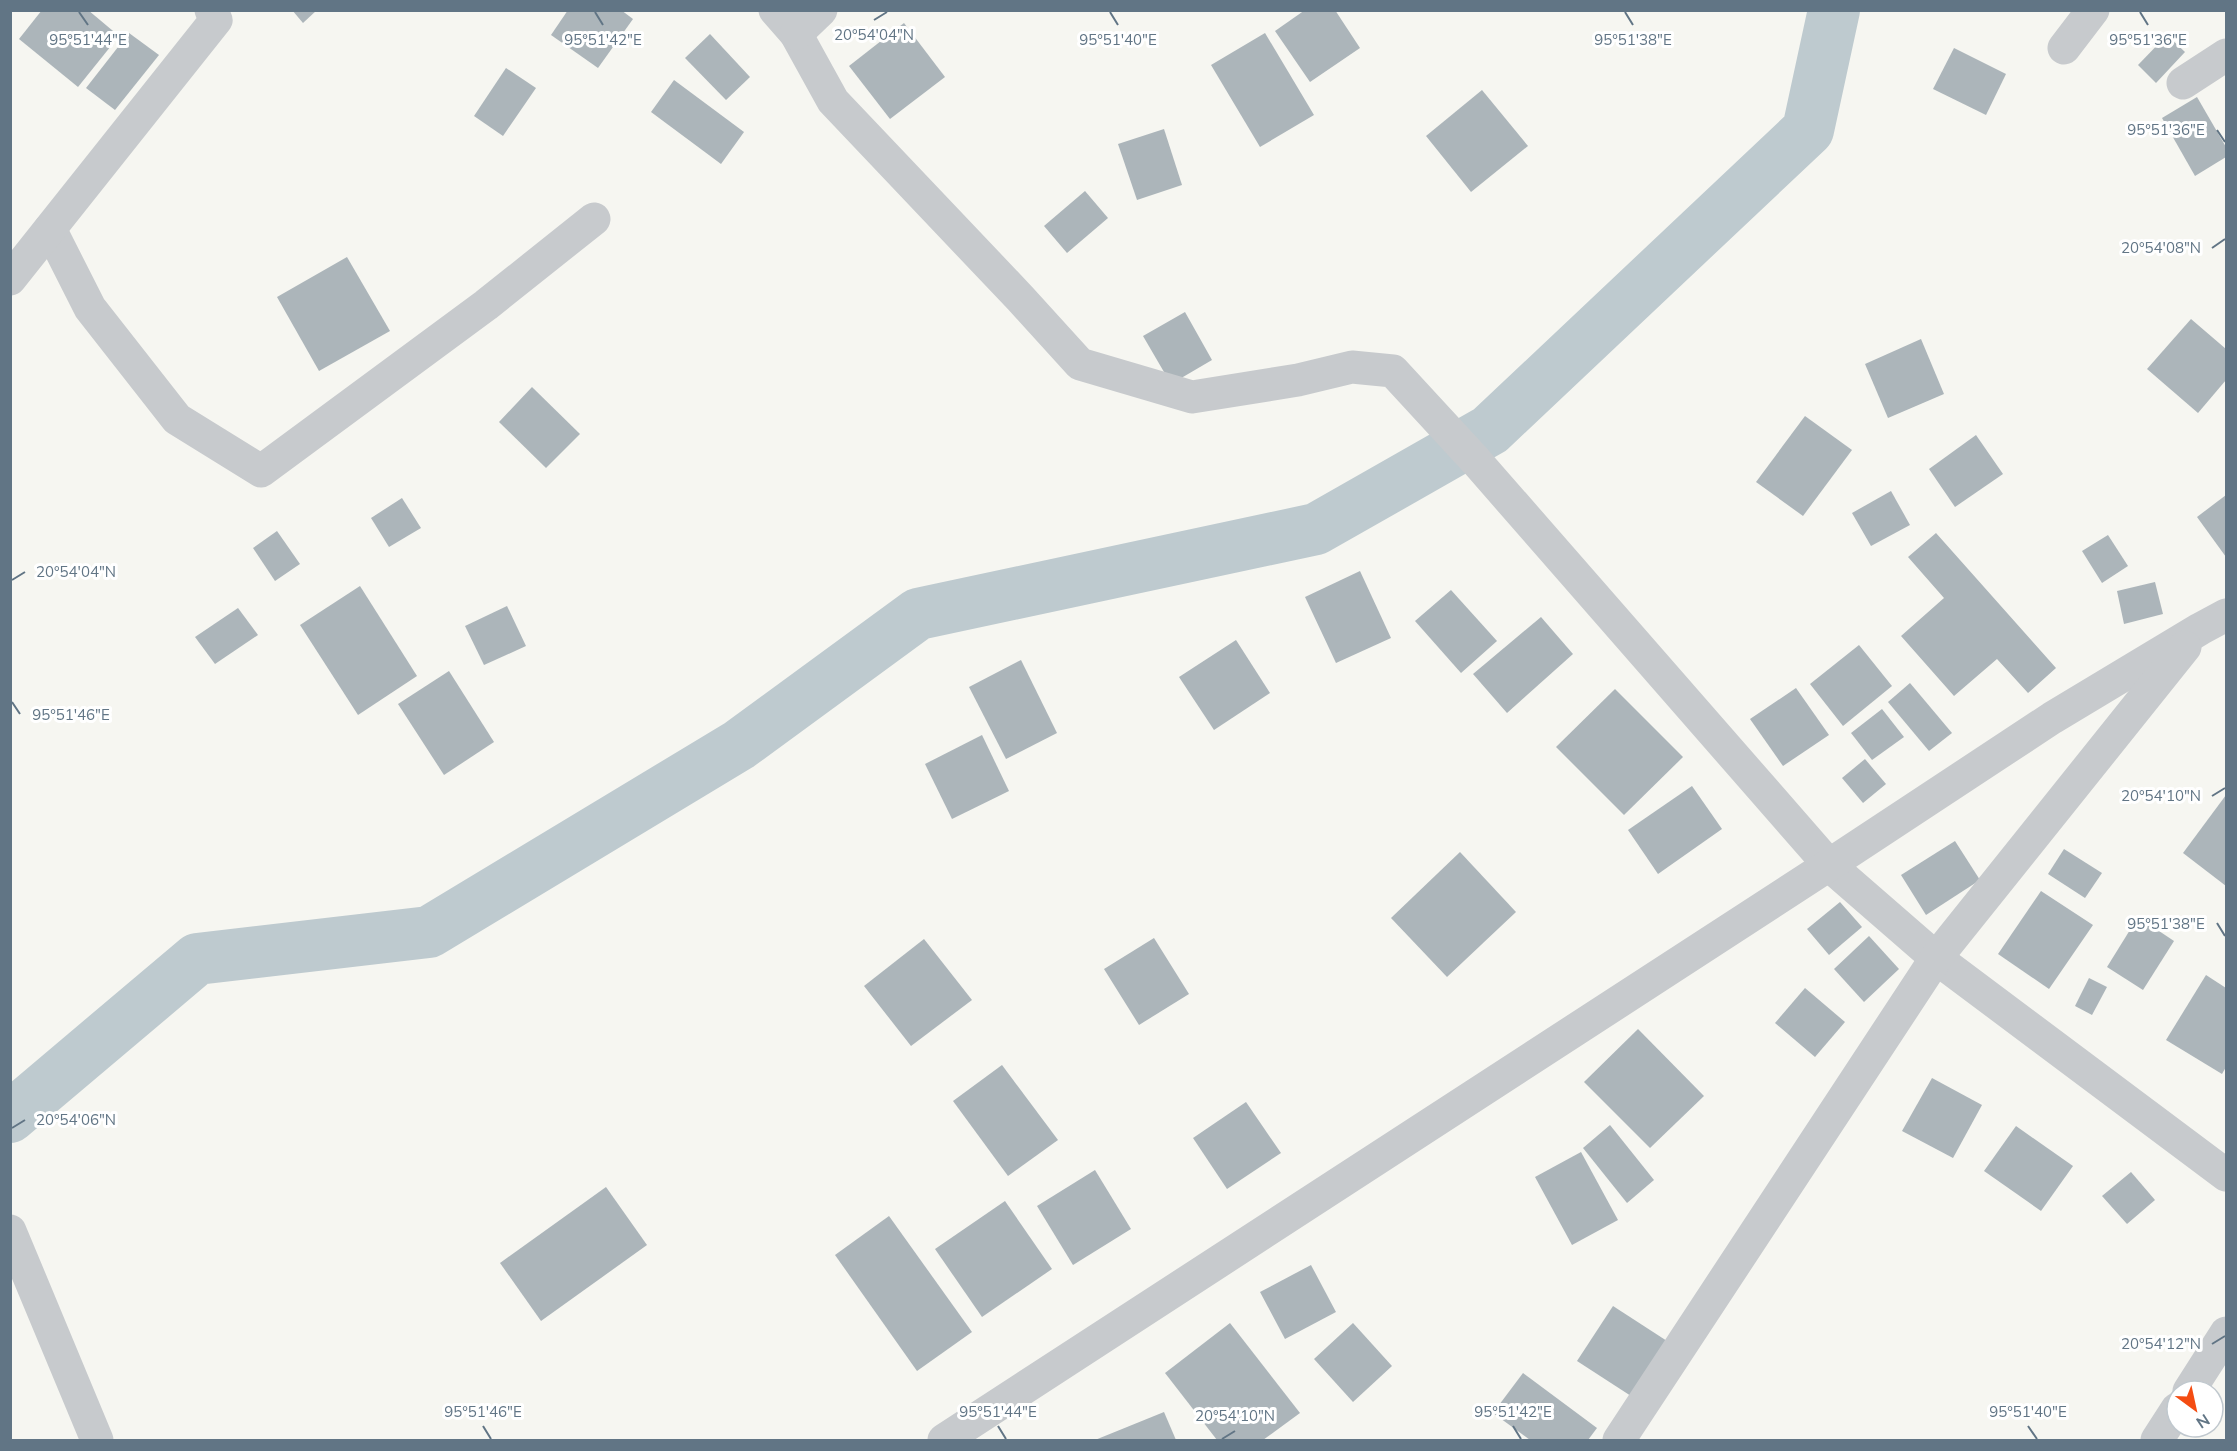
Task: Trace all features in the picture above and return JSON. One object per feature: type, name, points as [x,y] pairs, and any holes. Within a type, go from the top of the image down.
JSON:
[{"type":"street","points":[[10,279],[216,20],[211,10]]},
{"type":"street","points":[[775,10],[796,34],[833,101],[1080,364],[1192,397],[1298,380],[1352,367],[1393,371],[1476,461],[1829,865],[1936,958],[2226,1175]]},
{"type":"street","points":[[796,34],[821,10]]},
{"type":"street","points":[[2064,48],[2093,10]]},
{"type":"street","points":[[2183,83],[2226,55]]},
{"type":"street","points":[[50,229],[90,308],[177,419],[261,471],[486,305],[594,219]]},
{"type":"street","points":[[944,1440],[2052,718],[2213,622]]},
{"type":"street","points":[[1619,1440],[1936,958],[2213,622]]},
{"type":"street","points":[[10,1231],[97,1440]]},
{"type":"street","points":[[2197,1379],[2226,1333]]},
{"type":"building","points":[[42,10],[88,10],[119,36],[78,87],[19,39]]},
{"type":"building","points":[[292,10],[317,10],[303,23]]},
{"type":"building","points":[[568,10],[621,10],[633,19],[598,68],[551,35]]},
{"type":"building","points":[[1305,10],[1335,10],[1360,48],[1310,82],[1275,31]]},
{"type":"building","points":[[904,23],[945,77],[890,119],[849,66]]},
{"type":"building","points":[[129,33],[159,55],[115,110],[86,88]]},
{"type":"building","points":[[1265,33],[1314,115],[1260,147],[1211,65]]},
{"type":"building","points":[[710,34],[750,77],[726,100],[685,58]]},
{"type":"building","points":[[2167,35],[2185,52],[2156,83],[2138,65]]},
{"type":"building","points":[[1954,48],[2006,74],[1986,115],[1933,89]]},
{"type":"building","points":[[506,68],[536,88],[503,136],[474,116]]},
{"type":"building","points":[[674,80],[744,132],[721,164],[651,112]]},
{"type":"building","points":[[1482,90],[1528,146],[1471,192],[1426,136]]},
{"type":"building","points":[[2197,97],[2226,147],[2226,157],[2195,176],[2162,118]]},
{"type":"building","points":[[1164,129],[1182,185],[1137,200],[1118,144]]},
{"type":"building","points":[[1085,191],[1108,218],[1067,253],[1044,226]]},
{"type":"building","points":[[347,257],[390,331],[319,371],[277,297]]},
{"type":"building","points":[[1185,312],[1212,360],[1171,384],[1143,336]]},
{"type":"building","points":[[2191,319],[2226,349],[2226,380],[2198,413],[2147,369]]},
{"type":"building","points":[[1921,339],[1944,394],[1888,418],[1865,364]]},
{"type":"building","points":[[532,387],[580,434],[546,468],[499,422]]},
{"type":"building","points":[[1805,416],[1852,450],[1803,516],[1756,482]]},
{"type":"building","points":[[1976,435],[2003,474],[1955,507],[1929,469]]},
{"type":"building","points":[[1891,491],[1910,525],[1871,546],[1852,513]]},
{"type":"building","points":[[2226,495],[2226,557],[2197,517]]},
{"type":"building","points":[[402,498],[421,528],[389,547],[371,518]]},
{"type":"building","points":[[277,531],[300,564],[275,581],[253,548]]},
{"type":"building","points":[[1936,533],[2056,668],[2028,693],[1997,659],[1954,696],[1901,636],[1944,598],[1908,557]]},
{"type":"building","points":[[2108,535],[2128,566],[2102,583],[2082,551]]},
{"type":"building","points":[[1360,571],[1391,638],[1336,663],[1305,597]]},
{"type":"building","points":[[2155,582],[2163,614],[2124,624],[2117,591]]},
{"type":"building","points":[[360,586],[417,676],[358,715],[300,625]]},
{"type":"building","points":[[1451,590],[1497,641],[1461,673],[1415,621]]},
{"type":"building","points":[[507,606],[526,646],[484,665],[465,626]]},
{"type":"building","points":[[238,608],[258,635],[215,664],[195,637]]},
{"type":"building","points":[[1541,617],[1573,654],[1507,713],[1473,674]]},
{"type":"building","points":[[1236,640],[1270,693],[1214,730],[1179,677]]},
{"type":"building","points":[[1859,645],[1892,686],[1843,726],[1810,684]]},
{"type":"building","points":[[1021,660],[1057,733],[1006,759],[969,687]]},
{"type":"building","points":[[449,671],[494,742],[444,775],[398,704]]},
{"type":"building","points":[[1910,683],[1952,733],[1929,751],[1888,702]]},
{"type":"building","points":[[1796,688],[1829,735],[1783,766],[1750,719]]},
{"type":"building","points":[[1615,689],[1683,757],[1624,815],[1556,747]]},
{"type":"building","points":[[1882,709],[1904,737],[1872,760],[1851,733]]},
{"type":"building","points":[[982,735],[1009,791],[952,819],[925,764]]},
{"type":"building","points":[[1865,759],[1886,784],[1863,803],[1842,778]]},
{"type":"building","points":[[1692,786],[1722,829],[1658,874],[1628,830]]},
{"type":"building","points":[[2226,795],[2226,886],[2183,853]]},
{"type":"building","points":[[1955,841],[1980,880],[1926,915],[1901,875]]},
{"type":"building","points":[[2064,849],[2102,873],[2085,898],[2048,874]]},
{"type":"building","points":[[1460,852],[1516,912],[1447,977],[1391,918]]},
{"type":"building","points":[[2041,891],[2093,925],[2049,989],[1998,954]]},
{"type":"building","points":[[1840,902],[1862,927],[1829,955],[1807,929]]},
{"type":"building","points":[[2138,917],[2174,941],[2143,990],[2107,967]]},
{"type":"building","points":[[1869,936],[1899,969],[1864,1002],[1834,969]]},
{"type":"building","points":[[1154,938],[1189,994],[1139,1025],[1104,969]]},
{"type":"building","points":[[924,939],[972,1000],[911,1046],[864,986]]},
{"type":"building","points":[[2206,975],[2226,988],[2226,1067],[2222,1074],[2166,1040]]},
{"type":"building","points":[[2089,978],[2107,987],[2092,1015],[2075,1006]]},
{"type":"building","points":[[1805,988],[1845,1022],[1815,1057],[1775,1023]]},
{"type":"building","points":[[1638,1029],[1704,1096],[1650,1148],[1584,1082]]},
{"type":"building","points":[[1002,1065],[1058,1140],[1008,1176],[953,1101]]},
{"type":"building","points":[[1932,1078],[1982,1105],[1953,1158],[1902,1131]]},
{"type":"building","points":[[1246,1102],[1281,1153],[1227,1189],[1193,1138]]},
{"type":"building","points":[[1610,1125],[1654,1180],[1627,1203],[1583,1148]]},
{"type":"building","points":[[2016,1126],[2073,1166],[2041,1211],[1984,1171]]},
{"type":"building","points":[[1581,1152],[1618,1220],[1572,1245],[1535,1177]]},
{"type":"building","points":[[1095,1170],[1131,1229],[1073,1265],[1037,1206]]},
{"type":"building","points":[[2131,1172],[2155,1200],[2127,1224],[2102,1196]]},
{"type":"building","points":[[606,1187],[647,1245],[541,1321],[500,1263]]},
{"type":"building","points":[[1005,1201],[1052,1269],[982,1317],[935,1249]]},
{"type":"building","points":[[889,1216],[972,1332],[917,1371],[835,1255]]},
{"type":"building","points":[[1311,1265],[1336,1312],[1285,1339],[1260,1292]]},
{"type":"building","points":[[1613,1306],[1667,1341],[1631,1396],[1577,1361]]},
{"type":"building","points":[[1230,1323],[1300,1413],[1263,1440],[1217,1440],[1165,1373]]},
{"type":"building","points":[[1353,1323],[1392,1366],[1353,1402],[1314,1359]]},
{"type":"building","points":[[1523,1373],[1597,1428],[1588,1440],[1530,1440],[1493,1413]]},
{"type":"building","points":[[1164,1412],[1176,1440],[1095,1440]]},
{"type":"waterway","points":[[10,1117],[197,959],[429,932],[739,745],[918,614],[1316,529],[1490,430],[1808,130],[1834,10]]}]
